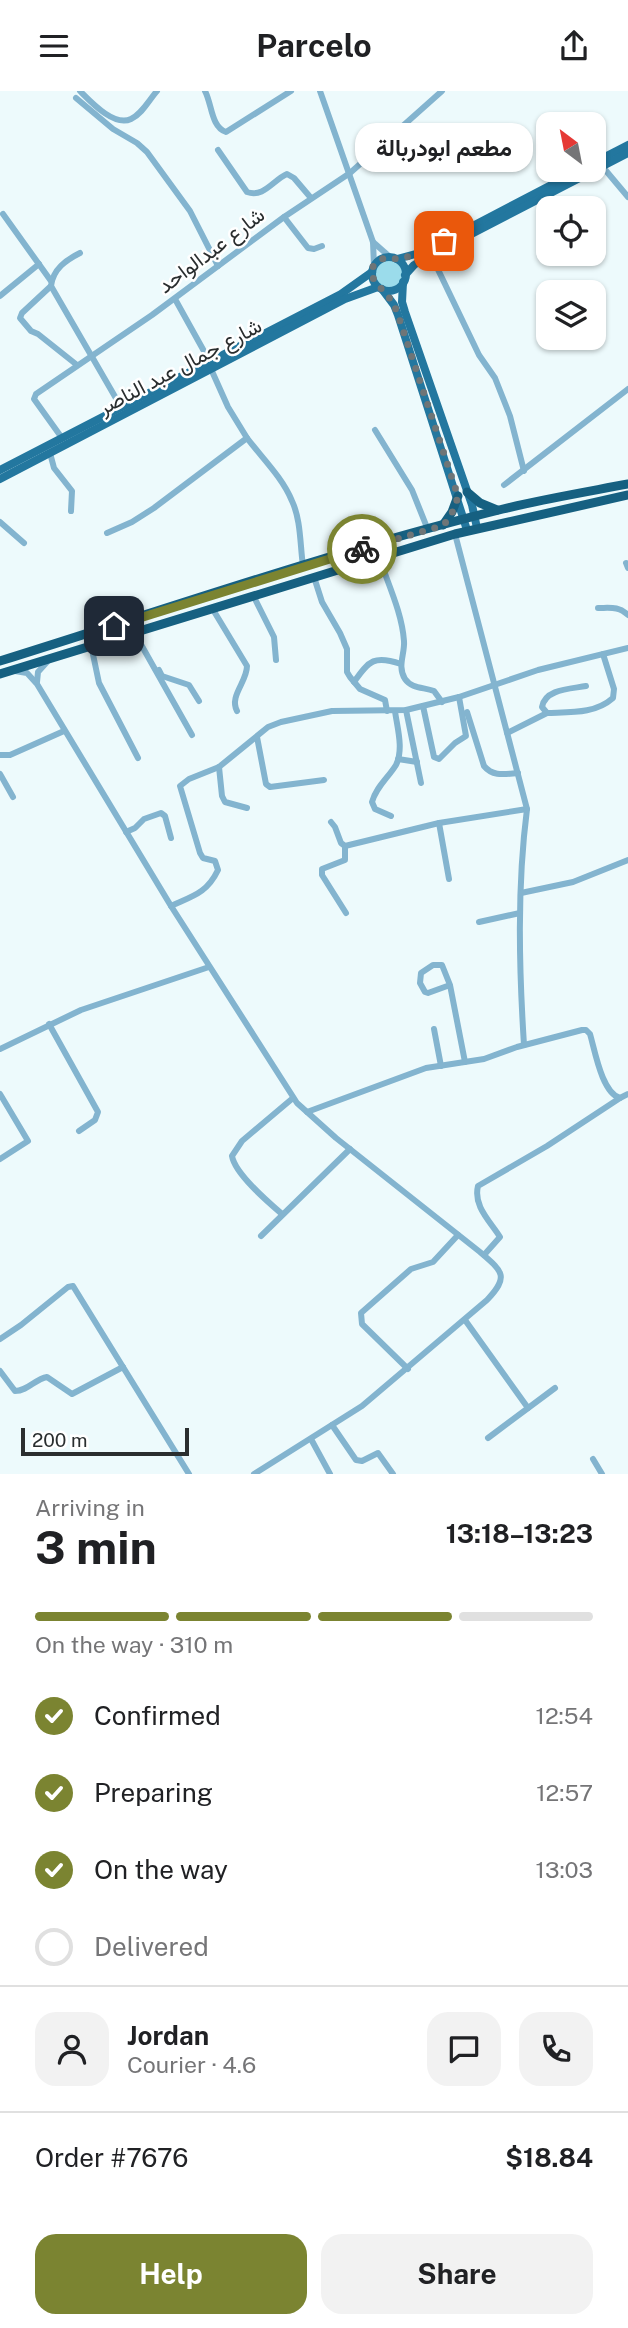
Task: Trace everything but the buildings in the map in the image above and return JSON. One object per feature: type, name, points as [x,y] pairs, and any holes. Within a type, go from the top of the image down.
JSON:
[{"type":"highway","points":[[0,661],[303,566],[469,518],[628,484]]},
{"type":"highway","points":[[442,526],[462,494],[486,506],[502,510]]},
{"type":"highway","points":[[5,672],[472,529],[628,497]]},
{"type":"main road","points":[[606,160],[628,145]]},
{"type":"main road","points":[[606,162],[628,153]]},
{"type":"main road","points":[[462,494],[398,315],[388,296],[380,288],[373,269],[384,258],[416,255],[557,182]]},
{"type":"main road","points":[[380,288],[394,290],[414,265],[566,182]]},
{"type":"main road","points":[[394,258],[402,263],[402,302],[472,529]]},
{"type":"main road","name":"شارع جمال عبد الناصر","points":[[0,479],[341,294],[373,269]]},
{"type":"main road","name":"شارع جمال عبد الناصر","points":[[0,470],[121,407],[345,299],[380,288]]},
{"type":"street","points":[[78,94],[113,118],[124,121],[131,120],[138,114],[157,91]]},
{"type":"street","points":[[205,91],[215,124],[226,132],[291,91]]},
{"type":"street","points":[[320,91],[373,242],[373,269]]},
{"type":"street","name":"شارع عبدالواحد","points":[[62,438],[34,397],[175,299],[284,217],[350,173],[442,91]]},
{"type":"street","points":[[78,94],[113,129],[136,142],[147,152],[190,211],[218,266]]},
{"type":"street","points":[[218,150],[243,186],[252,194],[265,190],[287,174],[294,178],[311,198]]},
{"type":"street","points":[[606,174],[628,197]]},
{"type":"street","points":[[3,214],[39,264],[121,407]]},
{"type":"street","points":[[284,217],[308,248],[322,246]]},
{"type":"street","points":[[373,242],[394,258]]},
{"type":"street","points":[[77,365],[43,337],[31,331],[20,318],[51,284],[59,267],[80,253]]},
{"type":"street","points":[[431,255],[479,355],[495,377],[510,416],[524,471]]},
{"type":"street","points":[[0,296],[39,264]]},
{"type":"street","points":[[175,299],[247,438],[292,500],[303,566]]},
{"type":"street","points":[[504,485],[628,389]]},
{"type":"street","points":[[375,430],[412,490],[428,530]]},
{"type":"street","points":[[107,533],[154,508],[247,438]]},
{"type":"street","points":[[50,453],[56,471],[72,491],[71,511]]},
{"type":"street","points":[[0,522],[24,543]]},
{"type":"street","points":[[455,534],[527,809],[520,913],[524,1045]]},
{"type":"street","points":[[379,557],[398,611],[404,643],[401,664],[404,678],[412,686],[435,691],[442,702]]},
{"type":"street","points":[[314,577],[322,602],[347,649],[347,672],[360,689],[385,700],[387,711]]},
{"type":"street","points":[[253,595],[274,637],[276,660]]},
{"type":"street","points":[[598,608],[614,607],[628,615]]},
{"type":"street","points":[[212,608],[247,666],[244,680],[234,698],[237,711]]},
{"type":"street","points":[[134,632],[162,676],[189,685],[199,701]]},
{"type":"street","points":[[141,643],[192,735]]},
{"type":"street","points":[[91,645],[99,683],[138,758]]},
{"type":"street","points":[[171,906],[204,891],[218,870],[215,861],[207,860],[200,853],[180,786],[189,779],[219,767],[274,724],[332,711],[406,710],[628,648]]},
{"type":"street","points":[[507,733],[547,713],[602,708],[613,698],[614,689],[603,654]]},
{"type":"street","points":[[37,684],[38,672],[50,658]]},
{"type":"street","points":[[354,682],[363,668],[374,661],[388,659],[401,664]]},
{"type":"street","points":[[5,672],[27,673],[37,684],[171,906],[293,1098],[350,1149],[484,1255],[501,1273],[499,1287],[488,1300],[408,1369],[362,1406],[254,1474]]},
{"type":"street","points":[[547,713],[542,707],[549,694],[586,686]]},
{"type":"street","points":[[423,706],[434,757],[439,759],[466,736],[459,697]]},
{"type":"street","points":[[406,710],[421,783]]},
{"type":"street","points":[[391,816],[375,809],[372,802],[400,752],[395,711]]},
{"type":"street","points":[[467,712],[484,766],[489,772],[496,775],[518,773]]},
{"type":"street","points":[[0,755],[10,755],[64,731]]},
{"type":"street","points":[[257,737],[264,780],[270,787],[324,780]]},
{"type":"street","points":[[398,759],[417,762]]},
{"type":"street","points":[[219,767],[225,802],[247,808]]},
{"type":"street","points":[[0,773],[13,797]]},
{"type":"street","points":[[345,846],[439,823],[527,809]]},
{"type":"street","points":[[126,832],[144,819],[161,813],[165,817],[171,838]]},
{"type":"street","points":[[331,822],[345,846],[345,860],[322,869],[322,875],[346,913]]},
{"type":"street","points":[[439,823],[449,879]]},
{"type":"street","points":[[521,893],[573,882],[628,860]]},
{"type":"street","points":[[479,922],[520,913]]},
{"type":"street","points":[[450,985],[425,992],[420,983],[421,973],[433,965],[442,965],[450,985],[465,1062]]},
{"type":"street","points":[[0,1049],[81,1010],[209,967]]},
{"type":"street","points":[[49,1024],[98,1112],[95,1120],[79,1131]]},
{"type":"street","points":[[434,1029],[441,1066]]},
{"type":"street","points":[[307,1112],[416,1071],[484,1059],[524,1045],[586,1030],[590,1034],[608,1090],[620,1098]]},
{"type":"street","points":[[0,1094],[28,1141],[0,1159]]},
{"type":"street","points":[[484,1255],[500,1237],[480,1209],[478,1186],[548,1146],[628,1095]]},
{"type":"street","points":[[282,1214],[257,1191],[235,1164],[232,1156],[242,1141],[293,1098]]},
{"type":"street","points":[[261,1236],[350,1149]]},
{"type":"street","points":[[408,1369],[362,1324],[361,1313],[411,1269],[433,1262],[458,1235]]},
{"type":"street","points":[[0,1339],[68,1287],[73,1286],[189,1474]]},
{"type":"street","points":[[466,1320],[528,1408]]},
{"type":"street","points":[[0,1371],[15,1391],[24,1390],[47,1377],[72,1394],[122,1367]]},
{"type":"street","points":[[488,1438],[555,1388]]},
{"type":"street","points":[[332,1425],[356,1460],[362,1461],[378,1453],[393,1474]]},
{"type":"street","points":[[311,1439],[330,1474]]},
{"type":"street","points":[[593,1459],[602,1474]]},
{"type":"shaded area","points":[[389,260],[399,264],[403,274],[399,284],[389,288],[379,284],[375,274],[379,264]]},
{"type":"way so far","points":[[362,549],[442,526],[452,512],[458,496],[398,315],[388,296],[372,278],[374,265],[378,261],[416,255],[444,241]]},
{"type":"place","name":"مطعم ابودربالة","points":[[444,241]]},
{"type":"route","points":[[114,626],[362,549]]}]
